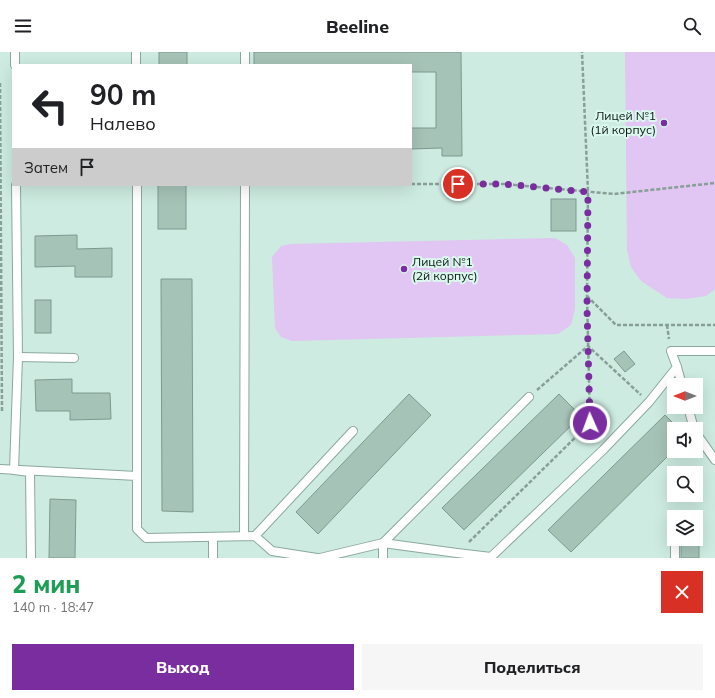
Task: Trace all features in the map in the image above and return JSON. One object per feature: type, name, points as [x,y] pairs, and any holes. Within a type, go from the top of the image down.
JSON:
[{"type":"lane","points":[[15,52],[15,64]]},
{"type":"lane","points":[[136,52],[136,64]]},
{"type":"lane","points":[[245,52],[245,64]]},
{"type":"lane","points":[[14,470],[18,357],[16,186]]},
{"type":"lane","points":[[137,186],[137,529],[146,538],[255,536],[272,551],[317,558]]},
{"type":"lane","points":[[244,536],[245,186]]},
{"type":"lane","points":[[680,378],[671,351],[715,350]]},
{"type":"lane","points":[[18,357],[74,358]]},
{"type":"lane","points":[[320,558],[384,542],[467,556],[491,557],[603,450],[649,402],[677,367]]},
{"type":"lane","points":[[383,558],[384,542],[529,396]]},
{"type":"lane","points":[[255,536],[353,431]]},
{"type":"lane","points":[[703,443],[715,460]]},
{"type":"lane","points":[[0,469],[30,472],[138,476]]},
{"type":"lane","points":[[30,472],[31,558]]},
{"type":"lane","points":[[213,537],[213,558]]},
{"type":"lane","points":[[675,546],[675,558]]},
{"type":"path","points":[[457,554],[590,423],[587,296],[588,192],[582,52]]},
{"type":"path","points":[[0,83],[2,414]]},
{"type":"path","points":[[412,184],[504,184],[614,194],[715,182]]},
{"type":"path","points":[[587,296],[616,324],[715,325]]},
{"type":"path","points":[[529,396],[588,346]]},
{"type":"path","points":[[588,346],[649,402]]},
{"type":"shaded area","name":"Лицей №1 (1й корпус)","points":[[625,52],[715,52],[715,289],[706,296],[686,299],[667,298],[641,281],[631,267],[627,250]]},
{"type":"shaded area","points":[[555,238],[567,245],[575,258],[575,309],[571,325],[558,334],[292,341],[281,337],[275,328],[272,257],[281,246],[291,244]]},
{"type":"building","points":[[159,52],[187,52],[187,64],[159,64]]},
{"type":"building","points":[[254,52],[461,52],[462,156],[442,156],[442,148],[412,149],[412,128],[436,128],[436,72],[412,72],[412,64],[254,64]]},
{"type":"building","points":[[158,186],[186,186],[186,229],[158,229]]},
{"type":"building","points":[[551,199],[576,199],[576,231],[551,231]]},
{"type":"building","points":[[77,235],[77,249],[112,248],[112,277],[75,277],[75,266],[35,267],[35,236]]},
{"type":"building","points":[[161,279],[192,279],[193,512],[162,511]]},
{"type":"building","points":[[35,300],[51,300],[51,333],[35,333]]},
{"type":"building","points":[[624,351],[635,364],[625,372],[614,359]]},
{"type":"building","points":[[72,379],[72,393],[110,393],[111,419],[70,420],[70,411],[36,411],[35,380]]},
{"type":"building","points":[[409,394],[431,415],[318,534],[296,512]]},
{"type":"building","points":[[559,394],[581,416],[464,530],[442,508]]},
{"type":"building","points":[[665,415],[672,422],[667,422],[667,457],[571,552],[548,530]]},
{"type":"building","points":[[50,499],[76,500],[75,558],[49,558]]},
{"type":"building","points":[[681,546],[699,546],[699,558],[681,558]]},
{"type":"place","name":"Лицей №1 (1й корпус)","points":[[664,123]]},
{"type":"place","name":"Лицей №1 (2й корпус)","points":[[404,269]]},
{"type":"route","points":[[458,184],[504,184],[588,192],[587,308],[590,423]]}]
